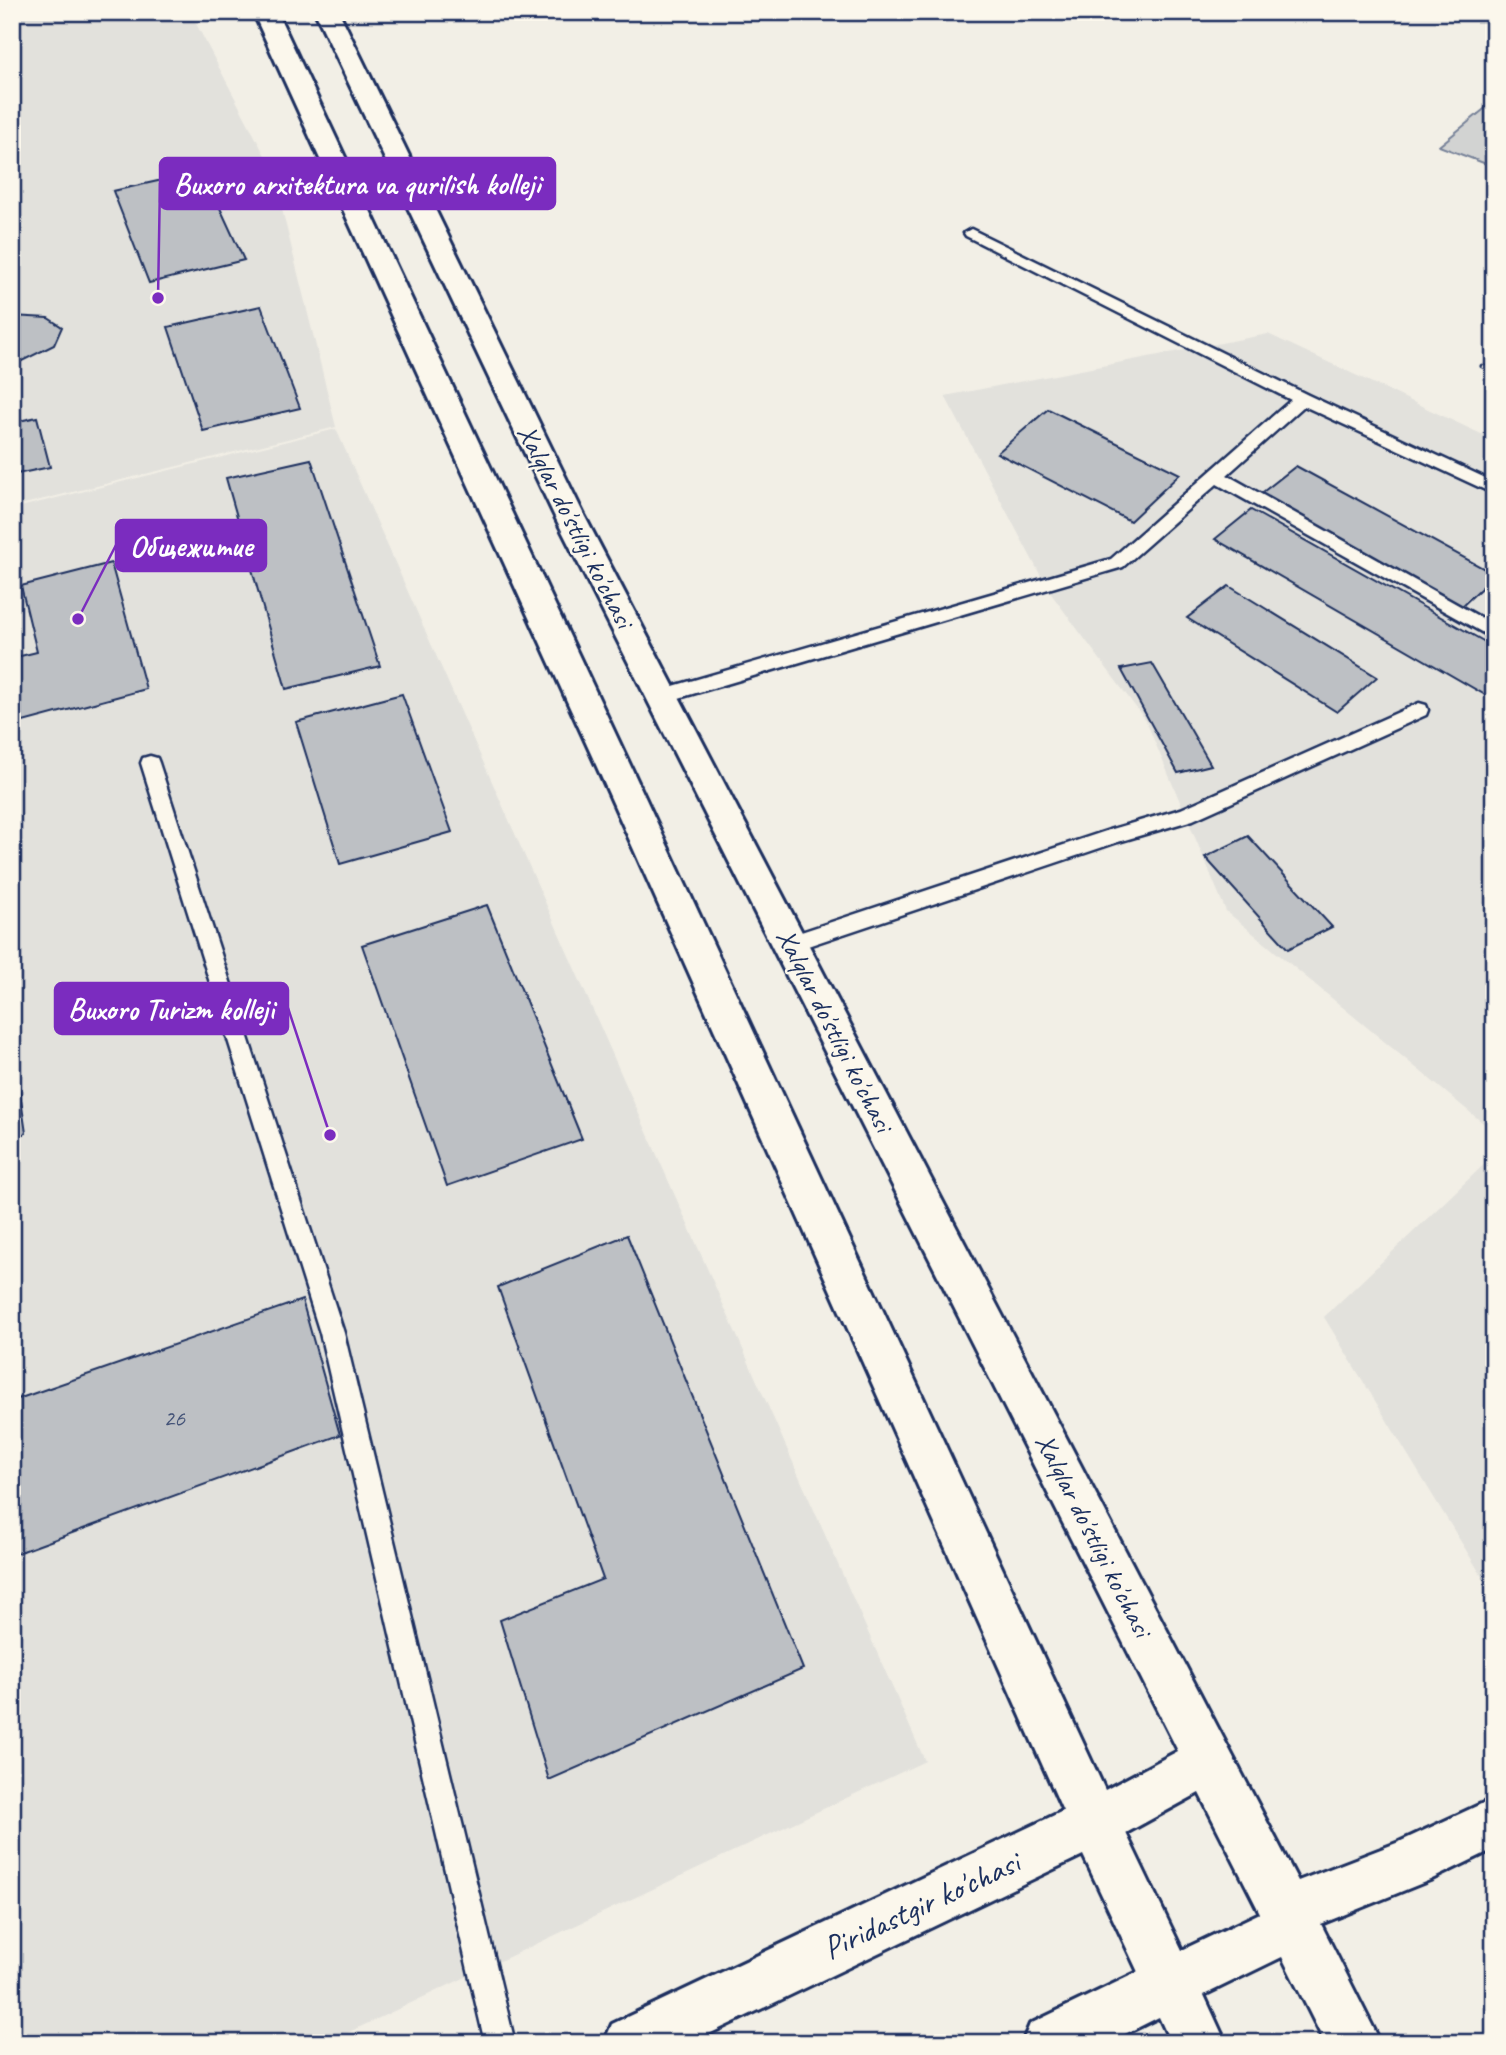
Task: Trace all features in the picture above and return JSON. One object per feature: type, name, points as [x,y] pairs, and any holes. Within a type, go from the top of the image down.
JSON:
[{"type":"main road","points":[[265,12],[626,792],[1094,1823],[1173,1983],[1199,2043]]},
{"type":"main road","name":"Xalqlar do'stligi ko'chasi","points":[[327,12],[569,515],[1354,2043]]},
{"type":"main road","name":"Piridastgir ko'chasi","points":[[631,2043],[1094,1823],[1208,1762]]},
{"type":"main road","points":[[1049,2043],[1173,1983],[1290,1918],[1494,1822]]},
{"type":"lane","points":[[971,233],[1302,399],[1494,489]]},
{"type":"lane","points":[[663,696],[1117,563],[1302,399]]},
{"type":"lane","points":[[1216,475],[1494,633]]},
{"type":"lane","points":[[790,944],[1116,835],[1186,815],[1419,710]]},
{"type":"lane","points":[[150,763],[332,1333],[500,2043]]},
{"type":"shaded area","points":[[12,12],[190,12],[272,169],[336,427],[12,507]]},
{"type":"shaded area","points":[[1494,101],[1494,167],[1439,146]]},
{"type":"shaded area","points":[[1268,334],[1494,440],[1494,1132],[1226,911],[1146,721],[1049,591],[945,396]]},
{"type":"shaded area","points":[[336,429],[925,1761],[326,2043],[12,2043],[12,509]]},
{"type":"shaded area","points":[[1494,1155],[1494,1596],[1324,1317]]},
{"type":"building","points":[[203,171],[244,260],[149,283],[113,191]]},
{"type":"building","points":[[261,306],[300,408],[203,431],[168,327]]},
{"type":"building","points":[[12,316],[48,318],[62,327],[54,345],[12,366]]},
{"type":"building","points":[[12,392],[19,421],[37,417],[50,467],[12,475]]},
{"type":"building","points":[[1048,409],[1180,474],[1130,521],[997,453]]},
{"type":"building","points":[[311,459],[380,666],[286,689],[226,478]]},
{"type":"building","points":[[1296,466],[1494,576],[1460,608],[1259,495]]},
{"type":"building","points":[[1251,510],[1494,647],[1494,700],[1215,539]]},
{"type":"building","points":[[111,563],[146,689],[12,725],[12,658],[37,652],[21,586]]},
{"type":"building","points":[[1229,586],[1377,677],[1337,712],[1187,618]]},
{"type":"building","points":[[1152,663],[1211,765],[1178,773],[1121,669]]},
{"type":"building","points":[[402,694],[452,832],[340,864],[296,722]]},
{"type":"building","points":[[1248,836],[1332,927],[1288,949],[1205,857]]},
{"type":"building","points":[[487,905],[582,1139],[447,1186],[362,945]]},
{"type":"building","points":[[12,1039],[26,1133],[12,1138]]},
{"type":"building","points":[[627,1235],[803,1669],[549,1780],[500,1620],[603,1579],[498,1287]]},
{"type":"building","points":[[302,1300],[340,1435],[12,1555],[12,1401]]},
{"type":"railway","points":[[1482,366],[1494,371]]},
{"type":"place","name":"Buxoro arxitektura va qurilish kolleji","points":[[158,298]]},
{"type":"place","name":"Общежитие","points":[[78,619]]},
{"type":"place","name":"Buxoro Turizm kolleji","points":[[330,1135]]}]
